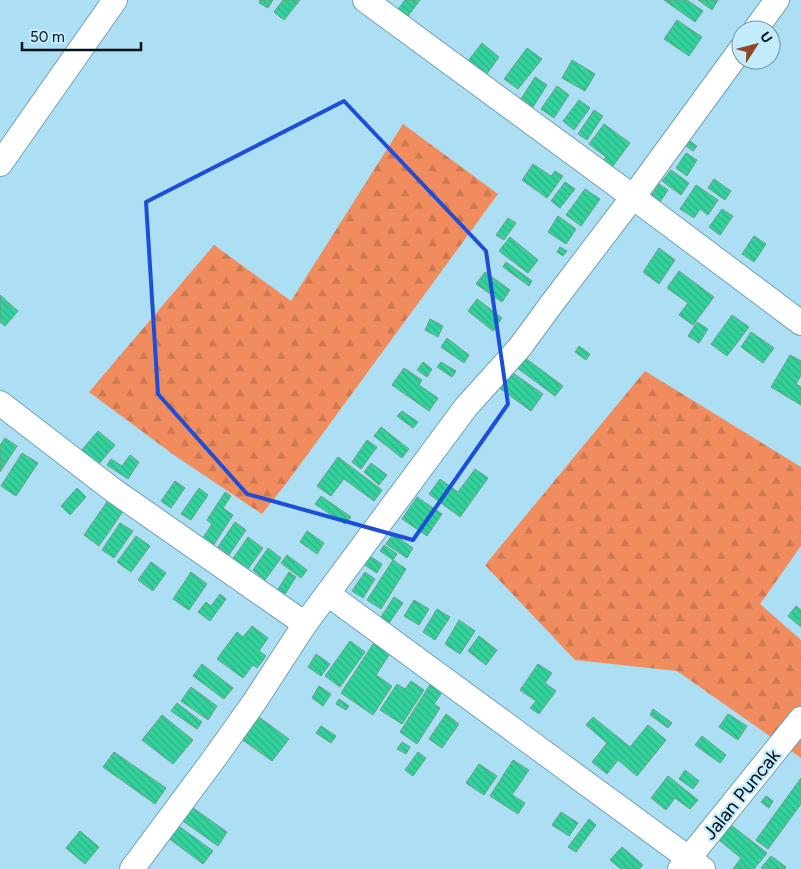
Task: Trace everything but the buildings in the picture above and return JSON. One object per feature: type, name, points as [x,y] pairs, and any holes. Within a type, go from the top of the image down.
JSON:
[{"type":"street","points":[[0,164],[115,0]]},
{"type":"street","points":[[365,0],[801,323]]},
{"type":"street","points":[[762,20],[777,0]]},
{"type":"street","points":[[132,869],[255,701],[305,624],[466,407],[520,348],[731,63]]},
{"type":"street","points":[[0,403],[113,490],[305,624]]},
{"type":"street","points":[[328,594],[691,865]]},
{"type":"street","name":"Jalan Puncak","points":[[691,865],[801,719]]},
{"type":"highlighted area","points":[[344,101],[486,251],[508,404],[413,540],[247,494],[158,394],[146,202]]},
{"type":"green space","points":[[403,124],[498,194],[262,514],[174,455],[89,392],[214,245],[291,301]]},
{"type":"green space","points":[[645,371],[801,467],[801,546],[760,604],[801,640],[801,758],[677,671],[575,660],[485,565]]}]
